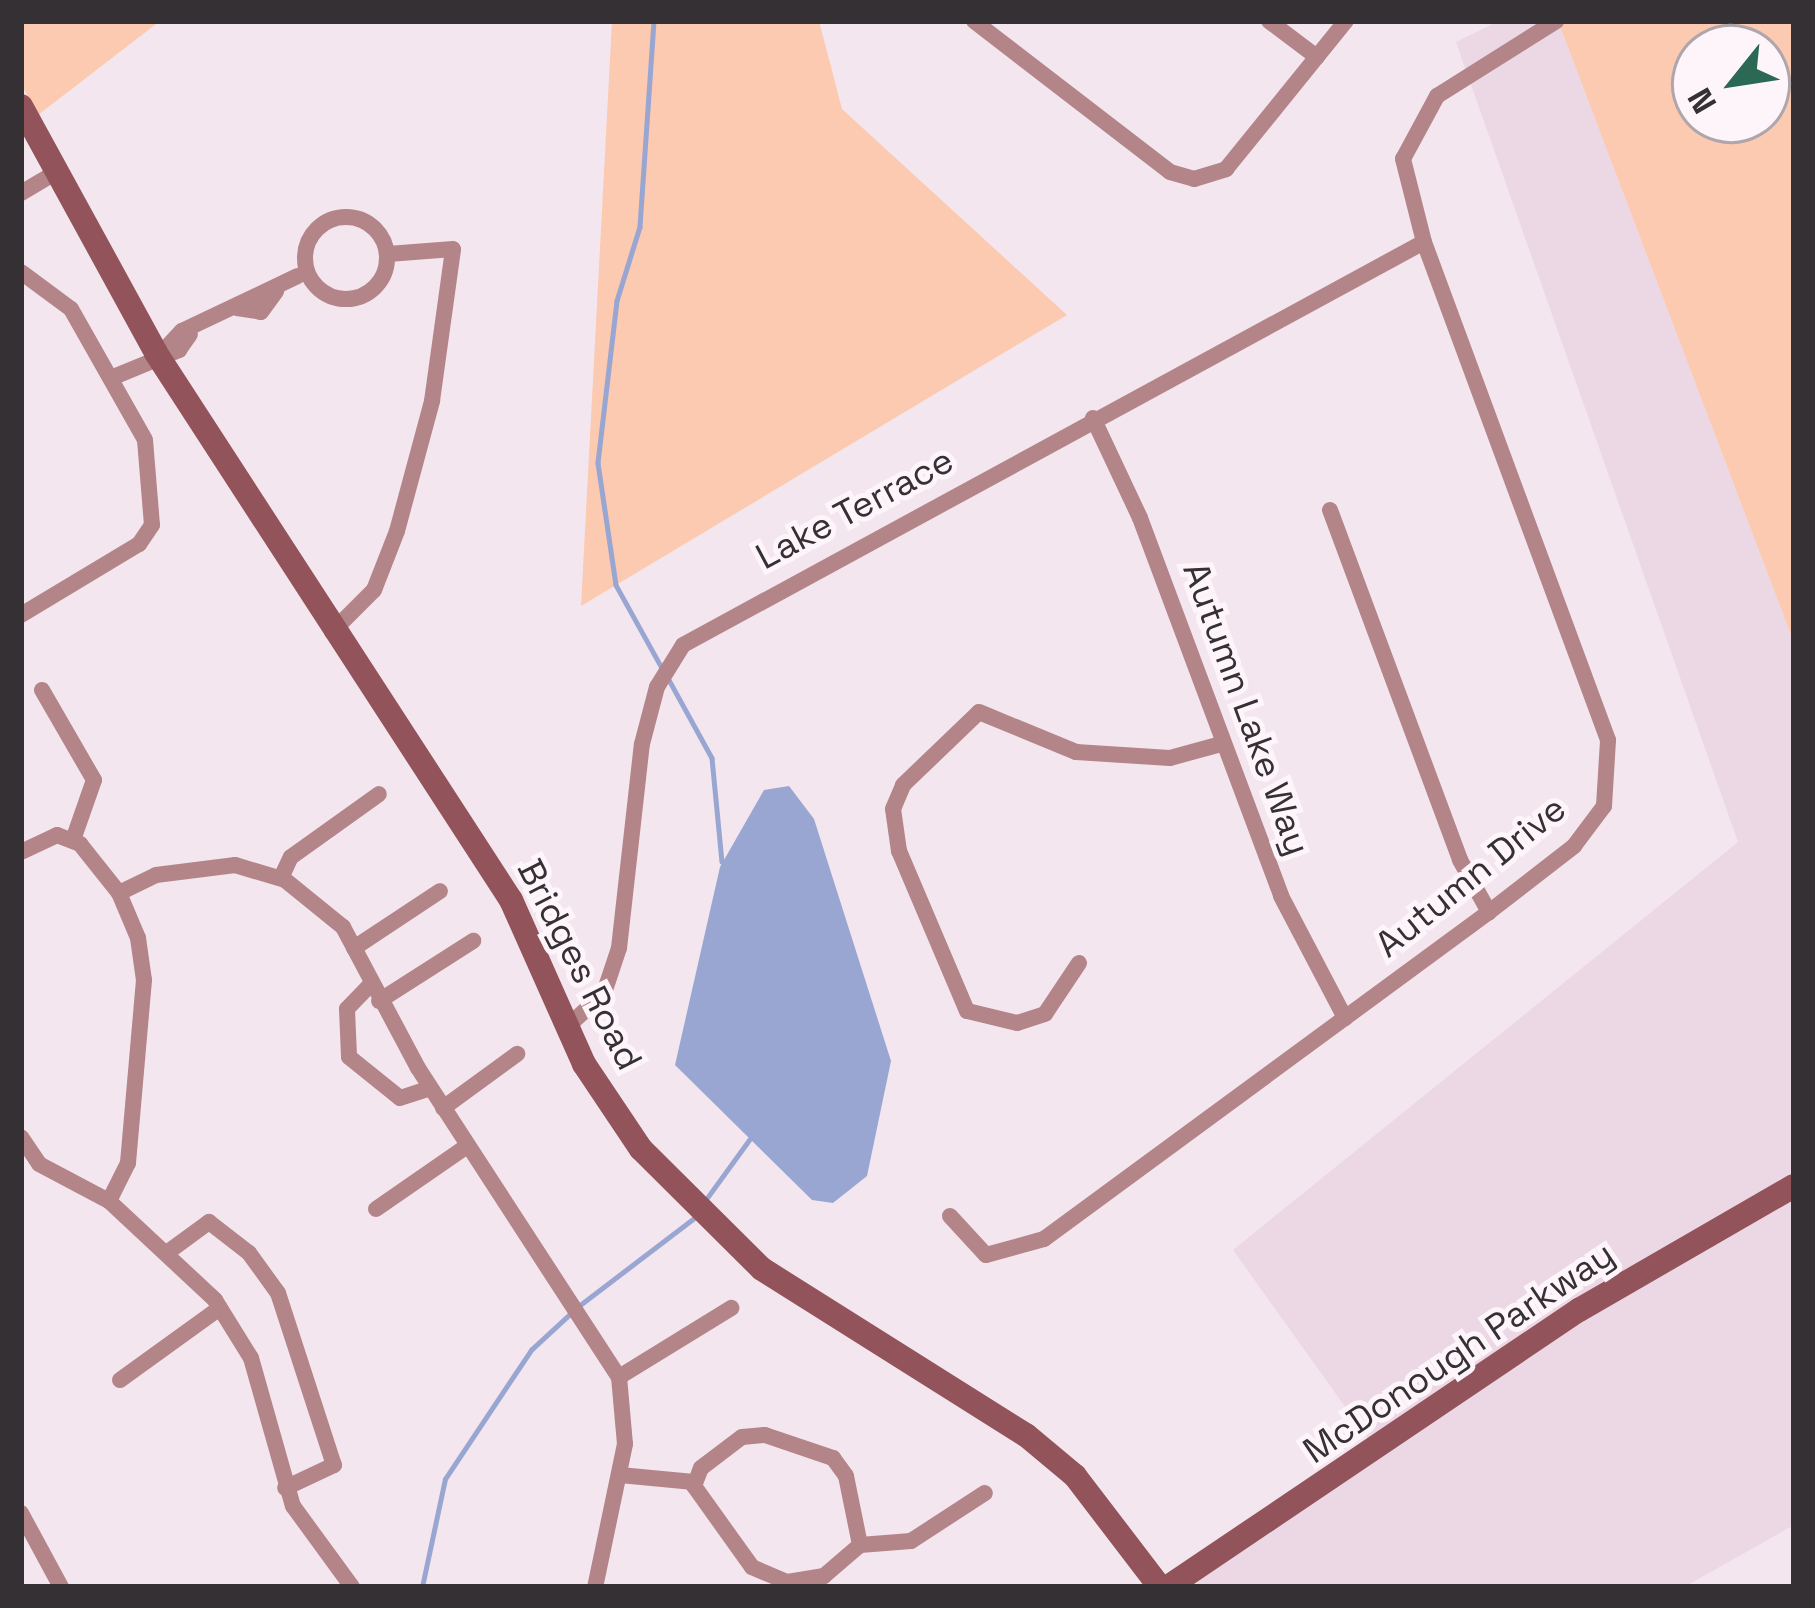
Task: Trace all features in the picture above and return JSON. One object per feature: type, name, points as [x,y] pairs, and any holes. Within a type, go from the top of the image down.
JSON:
[{"type":"street","points":[[974,21],[1183,178],[1226,169],[1346,21]]},
{"type":"street","points":[[1270,21],[1317,57]]},
{"type":"street","name":"Autumn Drive","points":[[950,1216],[986,1255],[1044,1239],[1489,911],[1592,828],[1611,776],[1608,740],[1424,242],[1403,159],[1416,126],[1471,67],[1556,21]]},
{"type":"street","name":"Bridges Road","points":[[21,106],[160,351],[332,632],[511,900],[567,1027],[641,1149],[698,1213],[762,1269],[1026,1435],[1099,1503],[1164,1587]]},
{"type":"street","points":[[21,194],[58,171]]},
{"type":"street","points":[[111,378],[160,351],[189,344],[190,334],[303,274],[315,232],[339,218],[366,223],[388,254]]},
{"type":"street","name":"Lake Terrace","points":[[567,1027],[604,993],[619,948],[642,744],[657,686],[682,645],[1424,242]]},
{"type":"street","points":[[332,632],[374,590],[397,531],[432,401],[453,249],[388,254]]},
{"type":"street","points":[[303,274],[323,292],[360,297],[380,282],[388,254]]},
{"type":"street","points":[[21,272],[70,309],[147,447],[151,531],[21,615]]},
{"type":"street","name":"Autumn Lake Way","points":[[1093,418],[1140,518],[1221,744],[1320,986],[1345,1018]]},
{"type":"street","points":[[1330,510],[1460,860],[1489,911]]},
{"type":"street","points":[[42,690],[94,780],[73,840]]},
{"type":"street","points":[[1079,964],[1045,1014],[1017,1023],[968,1011],[899,851],[893,809],[903,785],[979,712],[1076,752],[1170,758],[1221,744]]},
{"type":"street","points":[[280,878],[291,857],[380,794]]},
{"type":"street","points":[[21,852],[50,837],[73,840],[119,893],[144,980],[128,1162],[109,1201]]},
{"type":"street","points":[[119,893],[217,864],[280,878],[331,913],[430,1088],[619,1377],[620,1474],[595,1587]]},
{"type":"street","points":[[354,948],[440,891]]},
{"type":"street","points":[[430,1088],[400,1097],[349,1057],[347,1009],[473,940]]},
{"type":"street","points":[[443,1108],[517,1054]]},
{"type":"street","points":[[21,1137],[47,1170],[109,1201],[169,1252],[220,1308],[251,1358],[285,1488],[352,1587]]},
{"type":"street","points":[[376,1209],[467,1146]]},
{"type":"street","name":"McDonough Parkway","points":[[1164,1587],[1547,1330],[1794,1186]]},
{"type":"street","points":[[169,1252],[209,1222],[249,1252],[278,1293],[334,1466],[285,1488]]},
{"type":"street","points":[[120,1380],[220,1308]]},
{"type":"street","points":[[619,1377],[731,1308]]},
{"type":"street","points":[[620,1474],[694,1482],[748,1436],[825,1455],[846,1476],[860,1545]]},
{"type":"street","points":[[694,1482],[742,1557],[775,1579],[824,1576],[860,1545],[911,1541],[986,1493]]},
{"type":"street","points":[[21,1513],[61,1587]]},
{"type":"shaded area","points":[[21,21],[160,21],[38,115],[21,84]]},
{"type":"shaded area","points":[[612,21],[819,21],[842,109],[1067,315],[581,606]]},
{"type":"shaded area","points":[[1499,21],[1558,21],[1794,643],[1794,1525],[1684,1587],[1173,1587],[1374,1447],[1233,1250],[1738,842],[1456,42]]},
{"type":"shaded area","points":[[1558,21],[1794,21],[1794,643]]},
{"type":"water","points":[[789,786],[814,819],[891,1061],[867,1176],[833,1203],[812,1200],[675,1065],[720,867],[764,790]]},
{"type":"waterway","points":[[654,21],[640,227],[617,301],[598,463],[616,585],[662,668]]},
{"type":"waterway","points":[[668,678],[712,758],[722,862]]},
{"type":"waterway","points":[[707,1198],[749,1140]]},
{"type":"waterway","points":[[580,1305],[694,1218]]},
{"type":"waterway","points":[[422,1587],[445,1479],[531,1350],[572,1312]]}]
